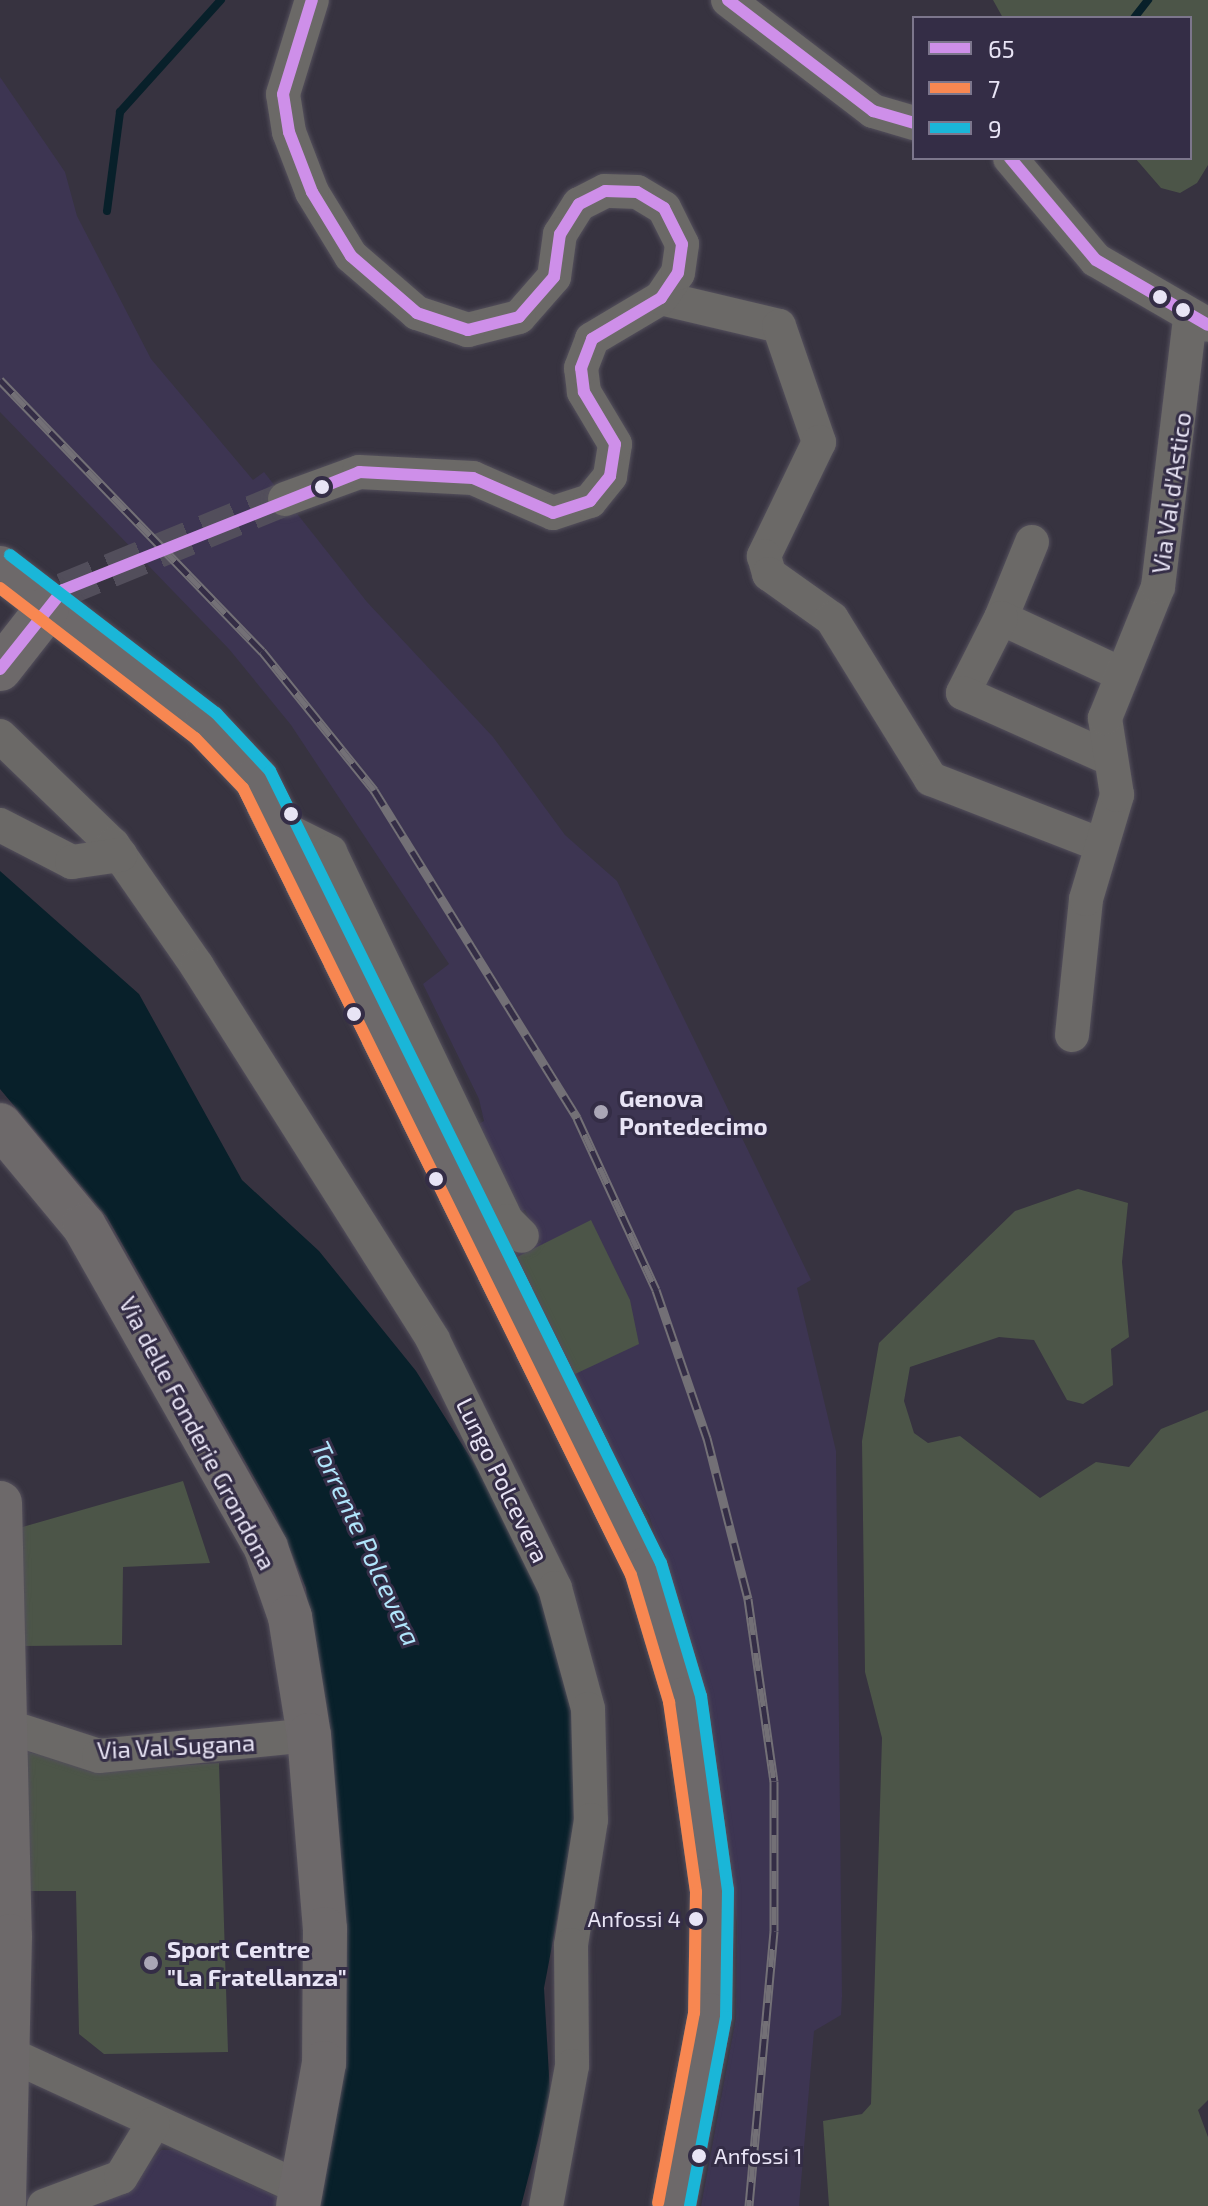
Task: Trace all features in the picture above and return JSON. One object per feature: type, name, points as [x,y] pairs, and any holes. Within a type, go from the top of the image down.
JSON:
[{"type":"main road","points":[[0,568],[55,599],[236,752],[282,828],[575,1433],[626,1521],[667,1634],[697,1762],[714,1947],[701,2084],[674,2206]]},
{"type":"main road","points":[[0,669],[55,599]]},
{"type":"main road","name":"Via delle Fonderie Grondona","points":[[0,1125],[84,1226],[266,1548],[290,1617],[309,1735],[325,1929],[324,2063],[300,2198]]},
{"type":"main road","points":[[0,1503],[9,2054],[4,2206]]},
{"type":"street","points":[[285,499],[359,472],[473,478],[553,513],[590,501],[610,476],[615,444],[584,392],[581,368],[592,339],[661,298],[678,273],[682,244],[664,208],[637,192],[605,191],[579,204],[560,234],[554,277],[519,317],[458,327],[417,313],[376,282],[312,192],[289,132],[283,94],[312,0]]},
{"type":"street","points":[[728,0],[873,111],[912,122]]},
{"type":"street","name":"Via Val d'Astico","points":[[1012,160],[1096,260],[1199,321],[1158,587],[1119,673],[1105,718],[1117,795],[1099,844],[1075,960],[1072,1035]]},
{"type":"street","points":[[661,298],[779,326],[819,442],[764,556],[769,574],[832,619],[931,779],[1099,844]]},
{"type":"street","points":[[1032,542],[1001,618],[963,693],[1111,759]]},
{"type":"street","points":[[1001,618],[1119,673]]},
{"type":"street","name":"Lungo Polcevera","points":[[0,736],[116,850],[433,1340],[555,1588],[588,1709],[591,1820],[571,1945],[572,2066],[546,2206]]},
{"type":"street","points":[[0,825],[72,862],[116,850]]},
{"type":"street","points":[[282,828],[330,852],[507,1221],[522,1236]]},
{"type":"street","name":"Via Val Sugana","points":[[4,1724],[99,1756],[309,1735]]},
{"type":"street","points":[[9,2054],[300,2198]]},
{"type":"street","points":[[44,2206],[121,2177],[153,2124]]},
{"type":"shaded area","points":[[0,77],[65,172],[77,216],[151,359],[253,480],[264,472],[367,602],[493,737],[565,835],[617,881],[811,1280],[797,1288],[836,1451],[842,1996],[841,2015],[814,2031],[799,2206],[701,2206],[736,2018],[737,1923],[708,1699],[649,1515],[595,1437],[511,1257],[541,1242],[525,1210],[514,1215],[471,1128],[484,1121],[479,1099],[423,984],[449,964],[291,725],[229,649],[0,412]]},
{"type":"shaded area","points":[[161,2150],[175,2150],[284,2200],[282,2206],[85,2206],[126,2188]]},
{"type":"green space","points":[[993,0],[1208,0],[1208,165],[1197,183],[1180,193],[1161,188],[1137,160],[1192,160],[1192,16],[1002,16]]},
{"type":"green space","points":[[1078,1189],[1128,1203],[1122,1262],[1129,1337],[1111,1349],[1113,1385],[1083,1404],[1067,1400],[1034,1340],[999,1337],[910,1367],[904,1401],[914,1433],[928,1443],[960,1436],[1040,1498],[1096,1462],[1129,1467],[1161,1429],[1208,1410],[1208,2100],[1198,2110],[1208,2137],[1208,2206],[829,2206],[823,2121],[862,2114],[871,2104],[882,1738],[865,1672],[862,1441],[879,1343],[1015,1211]]},
{"type":"green space","points":[[591,1220],[630,1300],[639,1344],[573,1375],[515,1258]]},
{"type":"green space","points":[[183,1481],[210,1563],[123,1567],[122,1645],[24,1646],[19,1528]]},
{"type":"green space","name":"Sport Centre \"La Fratellanza\"","points":[[19,1750],[109,1770],[219,1763],[228,2052],[104,2054],[79,2034],[76,1891],[24,1891]]},
{"type":"water","name":"Torrente Polcevera","points":[[0,871],[139,994],[242,1180],[319,1251],[416,1371],[505,1513],[539,1592],[572,1698],[574,1829],[544,1988],[550,2093],[521,2206],[312,2206],[339,2103],[341,1982],[306,1588],[275,1514],[107,1217],[0,1089]]},
{"type":"waterway","points":[[107,211],[120,112],[221,0]]},
{"type":"waterway","points":[[1136,16],[1148,0]]},
{"type":"tunnel","points":[[63,590],[285,499]]},
{"type":"railway","points":[[0,380],[262,651],[374,790],[577,1118],[656,1290],[707,1438],[748,1599],[774,1781],[774,1931],[749,2206]]},
{"type":"transit line","name":"65","points":[[0,669],[63,590],[359,472],[473,478],[553,513],[590,501],[610,476],[615,444],[584,392],[581,368],[592,339],[661,298],[678,273],[682,244],[664,208],[637,192],[605,191],[579,204],[560,234],[554,277],[519,317],[468,330],[417,313],[351,256],[312,192],[289,132],[283,94],[312,0]]},
{"type":"transit line","name":"65","points":[[728,0],[873,111],[912,122]]},
{"type":"transit line","name":"65","points":[[1012,160],[1096,260],[1208,325]]},
{"type":"transit line","name":"9","points":[[10,555],[216,713],[270,771],[661,1563],[701,1696],[728,1890],[726,2017],[690,2206]]},
{"type":"transit line","name":"7","points":[[0,588],[195,738],[243,788],[631,1575],[669,1702],[696,1892],[694,2013],[658,2203]]},
{"type":"place","name":"Genova Pontedecimo","points":[[601,1112]]},
{"type":"place","name":"Anfossi 4","points":[[696,1919]]},
{"type":"place","name":"Sport Centre \"La Fratellanza\"","points":[[151,1963]]},
{"type":"place","name":"Anfossi 1","points":[[699,2156]]}]
